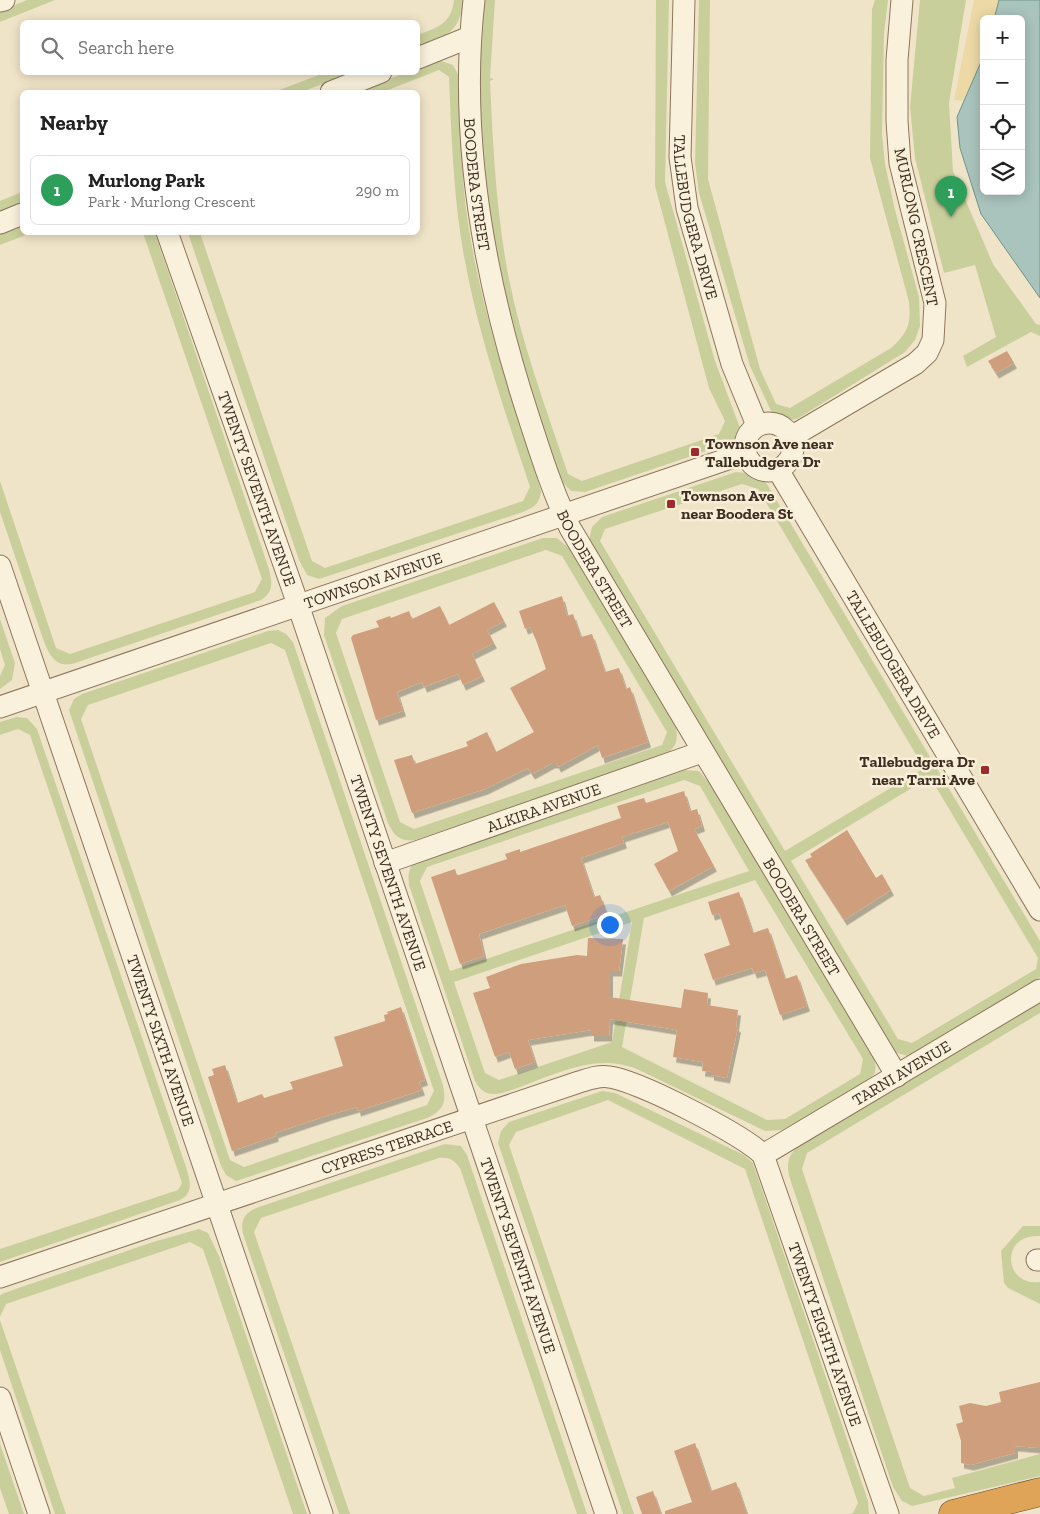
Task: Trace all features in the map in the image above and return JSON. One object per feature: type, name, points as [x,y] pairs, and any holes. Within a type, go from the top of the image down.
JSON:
[{"type":"highway","points":[[953,1514],[1040,1492]]},
{"type":"street","points":[[0,2],[4,0]]},
{"type":"street","name":"BOODERA STREET","points":[[474,0],[470,37],[475,176],[486,256],[511,363],[563,514],[702,752],[897,1076]]},
{"type":"street","name":"TALLEBUDGERA DRIVE","points":[[684,0],[680,157],[682,180],[698,246],[732,364],[757,425]]},
{"type":"street","name":"MURLONG CRESCENT","points":[[791,437],[915,364],[927,353],[933,340],[935,303],[900,163],[897,121],[897,60],[902,0]]},
{"type":"street","points":[[420,57],[470,37]]},
{"type":"street","points":[[336,90],[374,75]]},
{"type":"street","points":[[0,223],[20,215]]},
{"type":"street","name":"TWENTY SEVENTH AVENUE","points":[[169,235],[298,605],[606,1514]]},
{"type":"street","points":[[773,423],[780,425],[791,437],[793,452],[790,460],[778,470],[762,471],[748,461],[745,453],[746,437],[757,425],[773,423]]},
{"type":"street","name":"TOWNSON AVENUE","points":[[0,706],[745,453]]},
{"type":"street","name":"TALLEBUDGERA DRIVE","points":[[778,470],[1040,910]]},
{"type":"street","name":"TWENTY SIXTH AVENUE","points":[[0,566],[322,1514]]},
{"type":"street","name":"ALKIRA AVENUE","points":[[385,862],[702,752]]},
{"type":"street","name":"TARNI AVENUE","points":[[763,1155],[1040,990]]},
{"type":"street","name":"CYPRESS TERRACE","points":[[0,1277],[595,1077],[608,1076],[630,1082],[754,1145],[763,1155]]},
{"type":"street","name":"TWENTY EIGHTH AVENUE","points":[[763,1155],[888,1514]]},
{"type":"street","points":[[0,1398],[39,1514]]},
{"type":"green space","points":[[27,0],[55,0],[0,22],[0,11]]},
{"type":"green space","points":[[454,0],[464,0],[462,12],[455,27],[450,32],[420,45],[420,34],[437,27],[447,20]]},
{"type":"green space","points":[[484,0],[495,0],[490,78],[494,79],[490,81],[491,105],[498,202],[513,299],[527,350],[568,474],[582,481],[719,434],[725,421],[709,388],[655,186],[656,0],[669,0],[665,182],[715,361],[740,428],[738,437],[733,442],[585,492],[571,491],[562,482],[524,365],[508,305],[486,184],[481,123],[480,62]]},
{"type":"green space","points":[[699,0],[710,0],[708,179],[760,369],[776,404],[790,408],[891,348],[905,332],[909,322],[909,302],[870,158],[872,9],[875,0],[888,0],[884,34],[882,134],[885,164],[895,210],[919,297],[920,326],[915,340],[905,352],[797,419],[784,419],[772,413],[750,366],[699,193],[695,163]]},
{"type":"green space","points":[[920,0],[966,0],[949,103],[953,171],[993,264],[1036,324],[1040,325],[1040,336],[1031,332],[967,367],[963,356],[996,337],[975,265],[944,273],[915,158],[910,107]]},
{"type":"green space","points":[[438,60],[453,65],[458,74],[465,205],[474,257],[481,291],[509,392],[541,491],[536,504],[523,512],[319,579],[307,575],[299,560],[189,235],[201,235],[312,561],[325,568],[523,501],[530,487],[480,329],[460,232],[449,77],[439,70],[388,90],[359,90],[400,75],[420,75],[420,66]]},
{"type":"green space","points":[[319,75],[347,75],[306,90],[279,90]]},
{"type":"green space","points":[[20,193],[20,204],[0,212],[0,201]]},
{"type":"green space","points":[[20,225],[20,235],[26,235],[0,245],[0,233]]},
{"type":"green space","points":[[144,235],[156,235],[269,569],[271,586],[268,594],[261,600],[75,663],[61,664],[52,657],[46,646],[0,512],[0,481],[56,648],[70,654],[255,592],[262,579]]},
{"type":"green space","points":[[736,472],[756,474],[767,484],[1040,941],[1040,977],[908,1056],[893,1052],[589,540],[592,527],[602,517]],"holes":[[[742,484],[758,489],[924,768],[785,851],[600,541],[605,529]],[[930,777],[1038,958],[1036,969],[912,1043],[898,1039],[791,861]]]},
{"type":"green space","points":[[543,538],[557,538],[569,548],[674,723],[677,740],[669,752],[659,758],[415,840],[401,839],[395,835],[388,823],[324,635],[325,618],[342,606]],"holes":[[[546,550],[562,556],[667,732],[662,745],[414,829],[400,822],[336,633],[342,619]]]},
{"type":"green space","points":[[0,619],[15,663],[12,680],[0,689],[0,676],[5,665],[0,649]]},
{"type":"green space","points":[[278,630],[286,634],[293,642],[442,1082],[444,1099],[438,1112],[427,1118],[236,1181],[226,1175],[221,1166],[69,710],[74,699],[82,694],[268,631]],"holes":[[[271,643],[285,650],[434,1091],[427,1105],[244,1167],[230,1160],[81,719],[88,705]]]},
{"type":"green space","points":[[16,717],[27,718],[37,729],[186,1167],[190,1186],[187,1194],[180,1200],[0,1262],[0,1249],[178,1190],[182,1183],[30,735],[18,729],[0,735],[0,722]]},
{"type":"green space","points":[[681,770],[699,771],[710,784],[873,1055],[876,1067],[875,1072],[859,1086],[816,1112],[782,1130],[765,1131],[639,1070],[622,1064],[604,1063],[587,1065],[553,1074],[502,1093],[493,1094],[486,1092],[475,1081],[409,885],[409,873],[414,862]],"holes":[[[684,780],[700,786],[749,871],[450,971],[420,881],[427,867]],[[755,880],[863,1059],[860,1074],[785,1119],[767,1120],[622,1047],[644,918]],[[632,922],[612,1042],[499,1080],[485,1073],[454,982]]]},
{"type":"green space","points":[[1040,1001],[1040,1013],[807,1153],[802,1169],[910,1488],[924,1496],[955,1488],[952,1478],[1040,1454],[1040,1476],[912,1506],[902,1501],[893,1487],[790,1179],[788,1162],[795,1150],[804,1142]]},
{"type":"green space","points":[[602,1091],[615,1093],[744,1155],[753,1163],[868,1501],[869,1514],[849,1514],[853,1513],[858,1503],[745,1169],[608,1100],[516,1132],[509,1145],[634,1514],[623,1514],[498,1143],[501,1131],[509,1122]]},
{"type":"green space","points":[[445,1144],[461,1146],[467,1155],[587,1514],[577,1514],[460,1168],[451,1160],[439,1158],[261,1218],[254,1232],[350,1514],[339,1514],[243,1234],[243,1220],[250,1211],[259,1207]]},
{"type":"green space","points":[[1023,1226],[1040,1226],[1040,1236],[1027,1237],[1018,1243],[1013,1251],[1011,1260],[1013,1269],[1019,1276],[1028,1281],[1040,1282],[1040,1304],[1008,1288],[1004,1283],[1001,1251]]},
{"type":"green space","points":[[199,1229],[208,1233],[219,1256],[307,1514],[293,1514],[203,1249],[190,1242],[6,1304],[0,1317],[0,1295],[4,1293],[153,1242]]},
{"type":"green space","points":[[0,1320],[66,1514],[55,1514],[0,1350]]},
{"type":"green space","points":[[0,1444],[24,1514],[9,1514],[0,1488]]},
{"type":"sand","points":[[974,0],[999,0],[995,15],[980,15],[980,68],[969,101],[954,100]]},
{"type":"water","points":[[999,0],[1040,0],[1040,298],[981,214],[960,148],[957,117],[980,64],[980,195],[1025,195],[1025,15],[995,15]]},
{"type":"building","points":[[1007,351],[1014,363],[996,373],[988,361]]},
{"type":"building","points":[[562,596],[567,616],[573,614],[581,637],[592,634],[605,672],[619,668],[626,689],[630,687],[648,742],[602,758],[598,745],[558,767],[556,763],[552,763],[532,774],[528,768],[485,789],[412,813],[394,760],[412,755],[415,764],[468,746],[466,742],[487,732],[496,752],[534,732],[510,688],[546,669],[530,627],[525,629],[519,611]]},
{"type":"building","points":[[494,602],[504,621],[487,630],[494,643],[472,654],[482,676],[463,685],[458,674],[424,687],[422,682],[397,692],[403,711],[376,720],[351,638],[353,635],[379,627],[376,621],[390,616],[391,618],[409,611],[412,619],[440,606],[449,625]]},
{"type":"building","points":[[684,791],[690,811],[697,809],[702,826],[694,829],[714,866],[669,891],[654,864],[678,851],[668,822],[622,837],[624,843],[581,858],[594,897],[600,895],[607,914],[572,926],[565,905],[479,934],[484,956],[460,964],[431,877],[455,869],[457,875],[459,875],[507,859],[505,854],[520,849],[520,852],[621,818],[617,806],[644,798],[646,803]]},
{"type":"building","points":[[847,830],[876,878],[882,874],[891,890],[844,920],[805,860],[812,857],[810,854]]},
{"type":"building","points":[[739,892],[753,933],[768,928],[785,979],[797,975],[807,1006],[780,1015],[765,970],[754,973],[752,968],[713,980],[704,954],[730,945],[719,913],[712,915],[708,902]]},
{"type":"building","points":[[588,938],[623,939],[619,971],[610,971],[610,997],[681,1008],[684,989],[708,993],[707,1005],[738,1010],[736,1026],[738,1027],[727,1078],[702,1071],[703,1062],[673,1057],[677,1030],[610,1019],[609,1036],[591,1036],[591,1030],[528,1040],[535,1062],[515,1069],[509,1052],[495,1057],[473,993],[490,988],[486,977],[521,964],[577,955],[587,956]]},
{"type":"building","points":[[401,1007],[425,1080],[419,1082],[422,1090],[358,1111],[357,1107],[329,1115],[275,1133],[276,1136],[232,1151],[208,1077],[214,1075],[212,1069],[225,1065],[237,1103],[262,1094],[264,1098],[293,1089],[290,1082],[343,1066],[334,1037],[385,1021],[384,1015],[388,1014],[387,1012]]},
{"type":"building","points":[[1040,1382],[1040,1448],[1015,1446],[1015,1453],[971,1465],[961,1463],[961,1441],[956,1424],[963,1422],[959,1406],[970,1403],[986,1406],[1001,1402],[999,1392]]},
{"type":"building","points":[[695,1443],[711,1491],[736,1482],[747,1514],[665,1514],[665,1511],[692,1502],[674,1451]]},
{"type":"building","points":[[653,1491],[661,1514],[642,1514],[636,1497]]},
{"type":"place","name":"Murlong Park","points":[[951,217]]},
{"type":"place","name":"Townson Ave near Tallebudgera Dr","points":[[695,452]]},
{"type":"place","name":"Townson Ave near Boodera St","points":[[671,504]]},
{"type":"place","name":"Tallebudgera Dr near Tarni Ave","points":[[985,770]]}]
